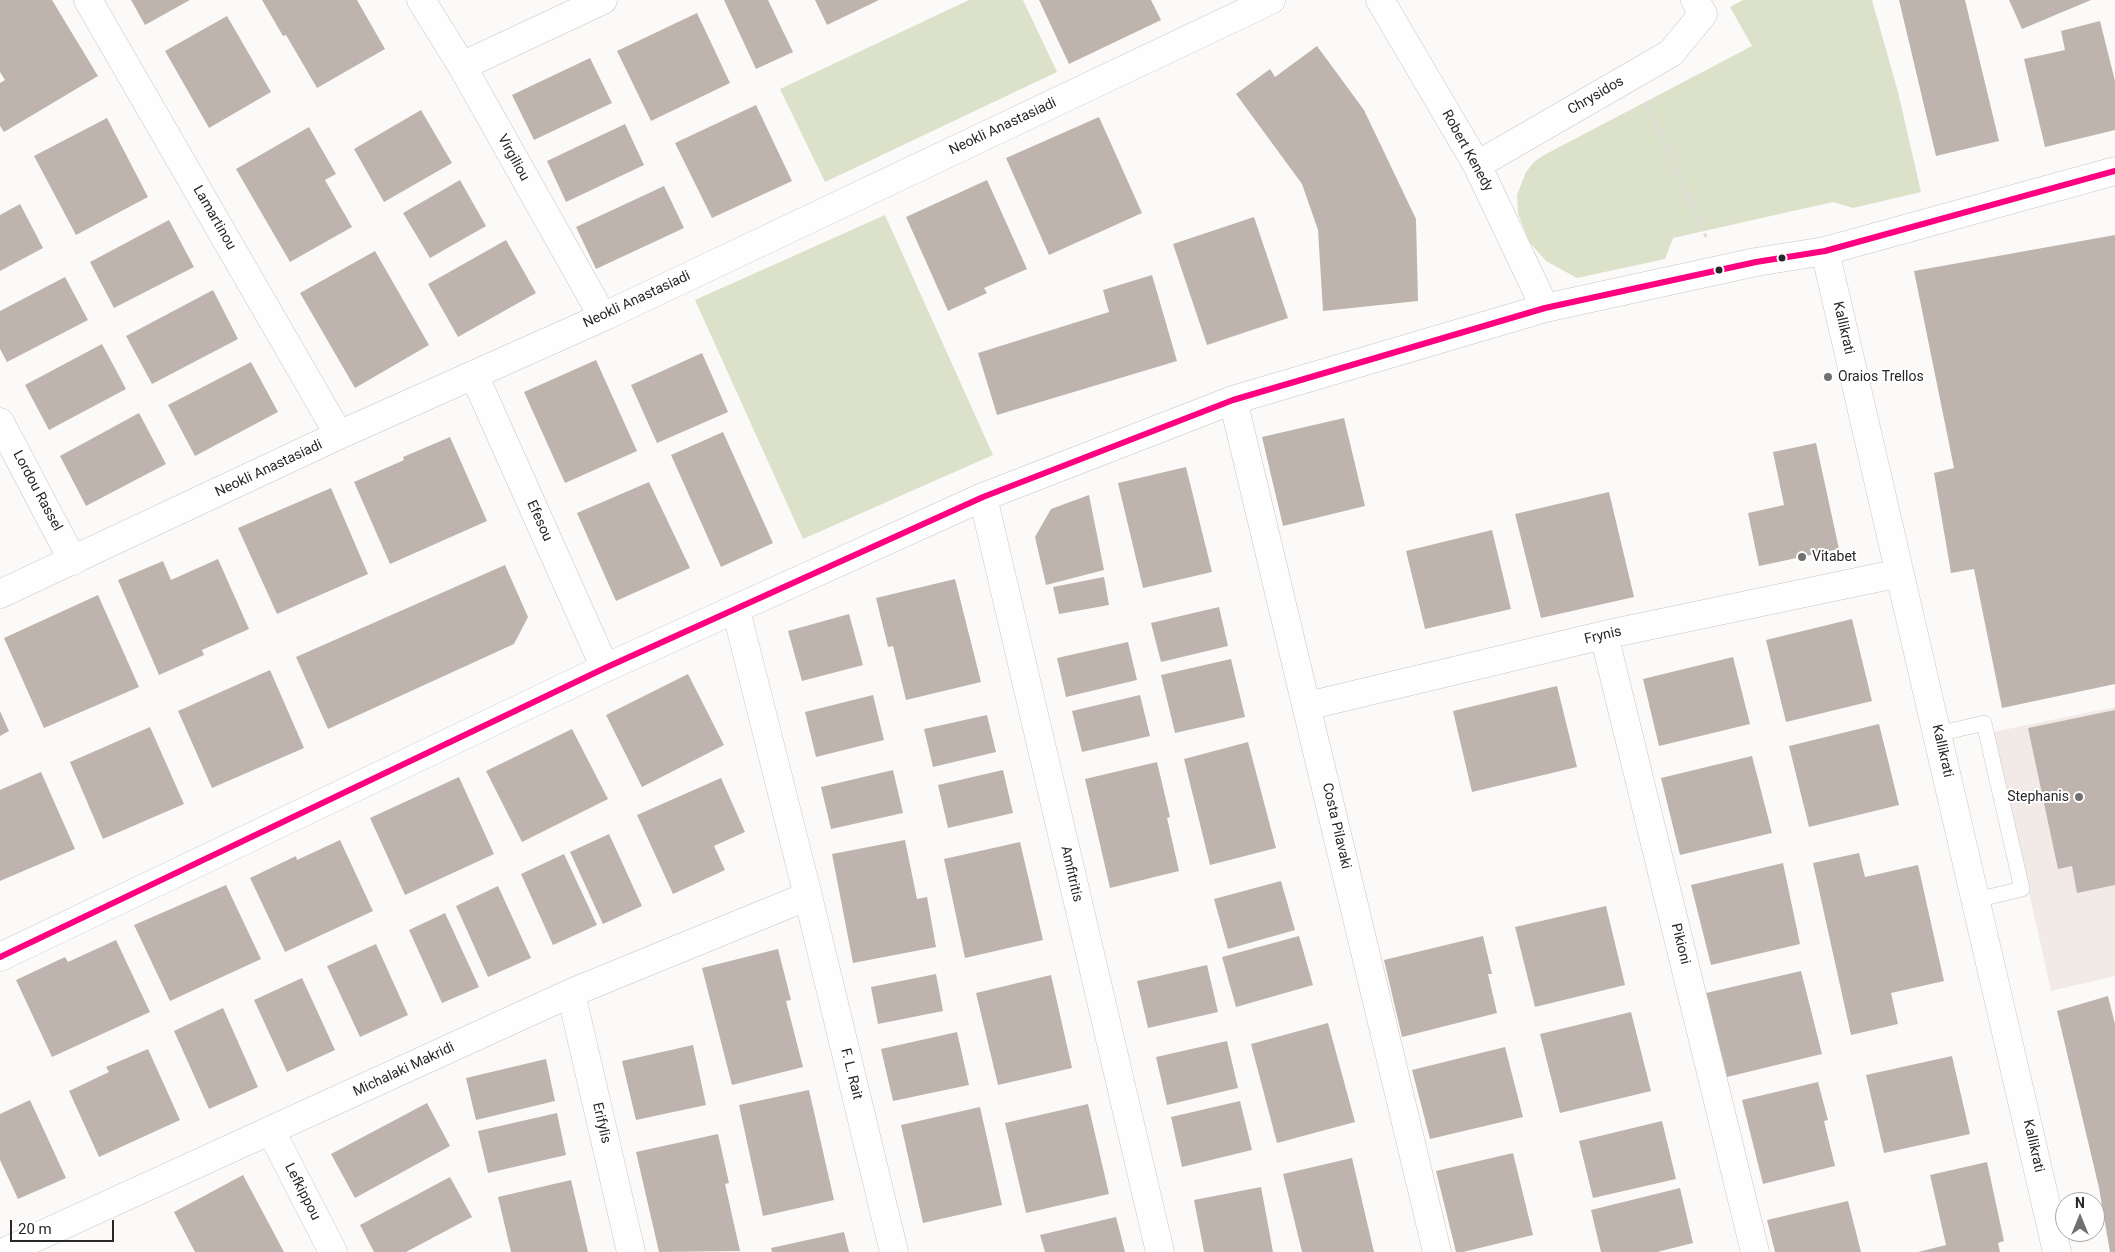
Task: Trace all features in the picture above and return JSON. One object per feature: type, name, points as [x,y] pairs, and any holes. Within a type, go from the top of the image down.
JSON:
[{"type":"street","name":"Lamartinou","points":[[88,0],[339,435]]},
{"type":"street","name":"Virgiliou","points":[[421,0],[462,66],[603,317]]},
{"type":"street","points":[[462,66],[604,0]]},
{"type":"street","name":"Neokli Anastasiadi","points":[[0,594],[339,435],[603,317],[1271,0]]},
{"type":"street","name":"Robert Kenedy","points":[[1380,0],[1477,165],[1545,308]]},
{"type":"street","name":"Chrysidos","points":[[1477,165],[1671,53],[1699,7]]},
{"type":"street","points":[[0,957],[605,668],[983,497],[1234,400],[1545,308],[1720,270],[1826,251],[2115,171]]},
{"type":"street","name":"Kallikrati","points":[[1826,251],[2057,1252]]},
{"type":"street","name":"Efesou","points":[[474,375],[605,668]]},
{"type":"street","name":"Costa Pilavaki","points":[[1234,400],[1437,1252]]},
{"type":"street","name":"Lordou Rassel","points":[[0,422],[73,561]]},
{"type":"street","name":"Amfitritis","points":[[983,497],[1160,1252]]},
{"type":"street","name":"Frynis","points":[[1307,706],[1604,635],[1900,574]]},
{"type":"street","name":"F. L. Rait","points":[[736,610],[808,896],[894,1252]]},
{"type":"street","name":"Pikioni","points":[[1604,635],[1755,1252]]},
{"type":"street","name":"Michalaki Makridi","points":[[7,1251],[571,993],[808,896]]},
{"type":"street","name":"Erifylis","points":[[571,993],[630,1252]]},
{"type":"street","name":"Lefkippou","points":[[271,1131],[333,1252]]},
{"type":"lane","points":[[1938,734],[1984,723],[2022,889],[1976,900]]},
{"type":"path","points":[[1634,75],[1720,270]]},
{"type":"shaded area","points":[[2115,707],[2115,976],[2051,991],[1993,732]]},
{"type":"green space","points":[[969,0],[1023,0],[1057,72],[825,182],[780,89]]},
{"type":"green space","points":[[1743,0],[1872,0],[1898,92],[1921,192],[1853,208],[1833,202],[1673,238],[1665,259],[1577,278],[1546,261],[1530,243],[1518,214],[1517,195],[1526,172],[1535,161],[1546,154],[1752,46],[1730,7]]},
{"type":"green space","points":[[885,215],[993,455],[803,539],[695,300]]},
{"type":"building","points":[[0,0],[52,0],[98,76],[4,132],[0,126],[0,83],[5,80],[0,72]]},
{"type":"building","points":[[131,0],[190,0],[145,25]]},
{"type":"building","points":[[262,0],[357,0],[385,49],[317,88],[286,35],[283,36]]},
{"type":"building","points":[[724,0],[768,0],[793,52],[756,69]]},
{"type":"building","points":[[815,0],[879,0],[827,25]]},
{"type":"building","points":[[1039,0],[1151,0],[1161,20],[1069,64]]},
{"type":"building","points":[[1899,0],[1965,0],[1999,141],[1936,156]]},
{"type":"building","points":[[2009,0],[2091,0],[2022,29]]},
{"type":"building","points":[[697,13],[730,83],[651,121],[617,51]]},
{"type":"building","points":[[227,16],[271,92],[209,128],[165,51]]},
{"type":"building","points":[[2100,21],[2115,81],[2115,130],[2045,147],[2024,59],[2065,50],[2061,31]]},
{"type":"building","points":[[1317,46],[1364,110],[1416,219],[1418,301],[1323,311],[1318,230],[1302,184],[1236,94],[1270,69],[1275,77]]},
{"type":"building","points":[[590,58],[612,103],[534,140],[512,95]]},
{"type":"building","points":[[756,105],[792,181],[712,218],[675,143]]},
{"type":"building","points":[[421,110],[452,163],[384,202],[354,149]]},
{"type":"building","points":[[1099,117],[1142,213],[1049,255],[1006,158]]},
{"type":"building","points":[[107,118],[148,197],[76,235],[34,156]]},
{"type":"building","points":[[625,124],[644,165],[566,202],[547,161]]},
{"type":"building","points":[[309,127],[336,174],[325,180],[352,227],[290,262],[236,169]]},
{"type":"building","points":[[460,180],[486,226],[430,258],[403,213]]},
{"type":"building","points":[[987,180],[1027,269],[984,288],[987,293],[948,311],[906,217]]},
{"type":"building","points":[[664,186],[684,228],[596,269],[576,227]]},
{"type":"building","points":[[20,204],[43,248],[0,271],[0,215]]},
{"type":"building","points":[[1254,217],[1288,318],[1207,345],[1173,244]]},
{"type":"building","points":[[169,220],[194,267],[114,308],[90,262]]},
{"type":"building","points":[[2115,235],[2115,684],[2002,708],[1974,569],[1951,573],[1934,473],[1954,468],[1914,271]]},
{"type":"building","points":[[506,240],[536,293],[458,337],[428,284]]},
{"type":"building","points":[[375,251],[429,345],[355,388],[300,293]]},
{"type":"building","points":[[1152,275],[1177,361],[997,415],[978,353],[1109,312],[1103,290]]},
{"type":"building","points":[[65,277],[88,320],[7,362],[0,349],[0,311]]},
{"type":"building","points":[[213,290],[238,339],[152,384],[126,336]]},
{"type":"building","points":[[102,344],[126,389],[49,430],[25,385]]},
{"type":"building","points":[[702,353],[728,412],[657,443],[631,385]]},
{"type":"building","points":[[596,360],[637,451],[565,483],[524,392]]},
{"type":"building","points":[[251,362],[278,412],[195,456],[168,405]]},
{"type":"building","points":[[139,413],[166,464],[86,506],[60,456]]},
{"type":"building","points":[[1344,418],[1365,506],[1283,526],[1262,437]]},
{"type":"building","points":[[723,432],[773,543],[721,567],[671,455]]},
{"type":"building","points":[[450,437],[487,521],[390,564],[354,482],[404,460],[403,457]]},
{"type":"building","points":[[1816,443],[1839,549],[1759,566],[1748,513],[1784,505],[1773,452]]},
{"type":"building","points":[[1186,467],[1212,572],[1143,588],[1118,483]]},
{"type":"building","points":[[649,482],[690,568],[616,601],[577,513]]},
{"type":"building","points":[[331,488],[368,574],[277,614],[238,528]]},
{"type":"building","points":[[1609,492],[1634,597],[1541,618],[1515,514]]},
{"type":"building","points":[[1089,495],[1104,570],[1046,585],[1035,537],[1051,509]]},
{"type":"building","points":[[1492,530],[1511,609],[1425,629],[1406,551]]},
{"type":"building","points":[[218,559],[249,629],[202,650],[204,655],[159,675],[118,580],[163,561],[171,580]]},
{"type":"building","points":[[505,565],[528,617],[514,644],[328,729],[296,657]]},
{"type":"building","points":[[1104,577],[1109,605],[1059,614],[1053,587]]},
{"type":"building","points":[[955,579],[981,682],[906,700],[893,646],[888,647],[876,598]]},
{"type":"building","points":[[98,595],[139,687],[44,728],[4,638]]},
{"type":"building","points":[[1219,607],[1228,646],[1161,662],[1151,623]]},
{"type":"building","points":[[849,614],[863,665],[802,681],[788,631]]},
{"type":"building","points":[[1852,619],[1872,701],[1786,722],[1766,640]]},
{"type":"building","points":[[1128,642],[1137,680],[1066,697],[1057,658]]},
{"type":"building","points":[[1733,657],[1750,724],[1659,746],[1643,679]]},
{"type":"building","points":[[1231,659],[1245,717],[1175,733],[1161,675]]},
{"type":"building","points":[[270,670],[304,748],[212,788],[178,711]]},
{"type":"building","points":[[688,674],[724,745],[642,787],[606,715]]},
{"type":"building","points":[[1557,686],[1577,767],[1472,792],[1453,711]]},
{"type":"building","points":[[873,695],[884,740],[816,757],[805,712]]},
{"type":"building","points":[[1140,695],[1150,736],[1082,752],[1072,711]]},
{"type":"building","name":"Stephanis","points":[[2115,710],[2115,885],[2077,893],[2072,866],[2058,869],[2028,728]]},
{"type":"building","points":[[0,711],[9,731],[0,736]]},
{"type":"building","points":[[987,715],[996,752],[933,767],[924,729]]},
{"type":"building","points":[[1879,724],[1899,805],[1809,827],[1789,746]]},
{"type":"building","points":[[150,727],[184,804],[103,839],[70,762]]},
{"type":"building","points":[[572,729],[608,799],[522,842],[486,771]]},
{"type":"building","points":[[1248,742],[1276,848],[1210,865],[1184,759]]},
{"type":"building","points":[[1752,756],[1772,833],[1680,855],[1661,778]]},
{"type":"building","points":[[1157,762],[1170,817],[1167,818],[1179,871],[1110,888],[1085,779]]},
{"type":"building","points":[[893,770],[903,813],[831,829],[821,787]]},
{"type":"building","points":[[1003,770],[1013,813],[948,828],[938,785]]},
{"type":"building","points":[[41,772],[75,849],[0,881],[0,790]]},
{"type":"building","points":[[459,777],[494,854],[405,895],[370,818]]},
{"type":"building","points":[[721,778],[745,832],[714,846],[725,870],[673,894],[637,815]]},
{"type":"building","points":[[609,834],[642,906],[603,924],[570,852]]},
{"type":"building","points":[[340,840],[373,911],[285,952],[250,878],[296,856],[297,860]]},
{"type":"building","points":[[905,840],[917,899],[927,897],[936,947],[853,963],[832,854]]},
{"type":"building","points":[[1020,842],[1043,940],[965,958],[944,859]]},
{"type":"building","points":[[1859,853],[1865,877],[1918,865],[1944,981],[1891,993],[1898,1024],[1851,1035],[1813,863]]},
{"type":"building","points":[[564,854],[597,925],[553,945],[521,874]]},
{"type":"building","points":[[1783,863],[1800,944],[1711,965],[1691,885]]},
{"type":"building","points":[[1281,881],[1295,930],[1228,949],[1214,899]]},
{"type":"building","points":[[226,885],[261,959],[170,1001],[134,925]]},
{"type":"building","points":[[498,886],[531,958],[488,977],[456,906]]},
{"type":"building","points":[[1606,906],[1625,985],[1535,1007],[1515,927]]},
{"type":"building","points":[[445,913],[479,987],[442,1003],[409,930]]},
{"type":"building","points":[[1299,936],[1313,985],[1236,1007],[1222,957]]},
{"type":"building","points":[[1483,936],[1492,974],[1488,974],[1497,1013],[1402,1037],[1384,960]]},
{"type":"building","points":[[116,940],[150,1012],[52,1057],[16,980],[65,957],[68,962]]},
{"type":"building","points":[[376,944],[408,1015],[360,1037],[327,966]]},
{"type":"building","points":[[778,949],[791,1000],[786,1001],[803,1067],[732,1085],[702,968]]},
{"type":"building","points":[[1207,965],[1218,1012],[1148,1028],[1137,981]]},
{"type":"building","points":[[1801,971],[1822,1054],[1727,1077],[1706,993]]},
{"type":"building","points":[[936,974],[943,1011],[878,1024],[871,987]]},
{"type":"building","points":[[1051,975],[1072,1068],[998,1085],[976,993]]},
{"type":"building","points":[[302,978],[335,1050],[287,1072],[254,1000]]},
{"type":"building","points":[[2108,996],[2115,1024],[2115,1252],[2110,1252],[2105,1223],[2105,1192],[2100,1192],[2057,1011]]},
{"type":"building","points":[[223,1008],[258,1087],[209,1109],[174,1031]]},
{"type":"building","points":[[1631,1012],[1651,1091],[1560,1113],[1540,1034]]},
{"type":"building","points":[[1328,1023],[1355,1122],[1277,1143],[1251,1044]]},
{"type":"building","points":[[957,1032],[969,1085],[893,1101],[881,1049]]},
{"type":"building","points":[[1227,1041],[1238,1088],[1167,1105],[1156,1057]]},
{"type":"building","points":[[693,1045],[706,1105],[636,1120],[622,1061]]},
{"type":"building","points":[[1505,1047],[1523,1117],[1430,1139],[1412,1070]]},
{"type":"building","points":[[148,1049],[180,1120],[99,1157],[69,1091],[109,1072],[106,1067]]},
{"type":"building","points":[[1952,1056],[1970,1134],[1884,1153],[1866,1075]]},
{"type":"building","points":[[546,1059],[555,1101],[476,1120],[466,1078]]},
{"type":"building","points":[[1818,1082],[1828,1120],[1824,1121],[1835,1166],[1763,1184],[1742,1100]]},
{"type":"building","points":[[809,1090],[834,1200],[763,1216],[739,1105]]},
{"type":"building","points":[[30,1100],[66,1178],[18,1199],[0,1160],[0,1114]]},
{"type":"building","points":[[1240,1101],[1252,1150],[1182,1167],[1171,1117]]},
{"type":"building","points":[[427,1103],[450,1146],[355,1198],[331,1154]]},
{"type":"building","points":[[1088,1104],[1109,1194],[1026,1213],[1005,1123]]},
{"type":"building","points":[[980,1107],[1002,1205],[923,1223],[901,1125]]},
{"type":"building","points":[[557,1113],[566,1155],[488,1173],[478,1131]]},
{"type":"building","points":[[1662,1121],[1676,1179],[1593,1198],[1579,1141]]},
{"type":"building","points":[[718,1134],[729,1183],[725,1184],[740,1251],[659,1252],[636,1152]]},
{"type":"building","points":[[1513,1153],[1533,1235],[1463,1252],[1456,1252],[1436,1171]]},
{"type":"building","points":[[1352,1158],[1374,1252],[1302,1252],[1283,1174]]},
{"type":"building","points":[[1987,1162],[2004,1241],[1998,1243],[2000,1252],[1918,1252],[1946,1245],[1930,1175]]},
{"type":"building","points":[[243,1175],[284,1252],[195,1252],[174,1212]]},
{"type":"building","points":[[450,1177],[472,1217],[406,1252],[374,1252],[360,1225]]},
{"type":"building","points":[[571,1180],[588,1252],[511,1252],[498,1197]]},
{"type":"building","points":[[1261,1187],[1273,1252],[1204,1252],[1194,1200]]},
{"type":"building","points":[[1680,1188],[1693,1243],[1657,1252],[1601,1252],[1591,1210]]},
{"type":"building","points":[[1848,1201],[1861,1252],[1775,1252],[1767,1220]]},
{"type":"building","points":[[1116,1217],[1125,1252],[1045,1252],[1040,1235]]},
{"type":"building","points":[[844,1232],[849,1252],[772,1252],[771,1248]]},
{"type":"transit line","points":[[0,957],[605,668],[983,497],[1233,400],[1545,308],[1756,262],[1825,251],[2115,171]]},
{"type":"place","name":"Oraios Trellos","points":[[1828,377]]},
{"type":"place","name":"Vitabet","points":[[1802,557]]},
{"type":"place","name":"Stephanis","points":[[2079,797]]}]
